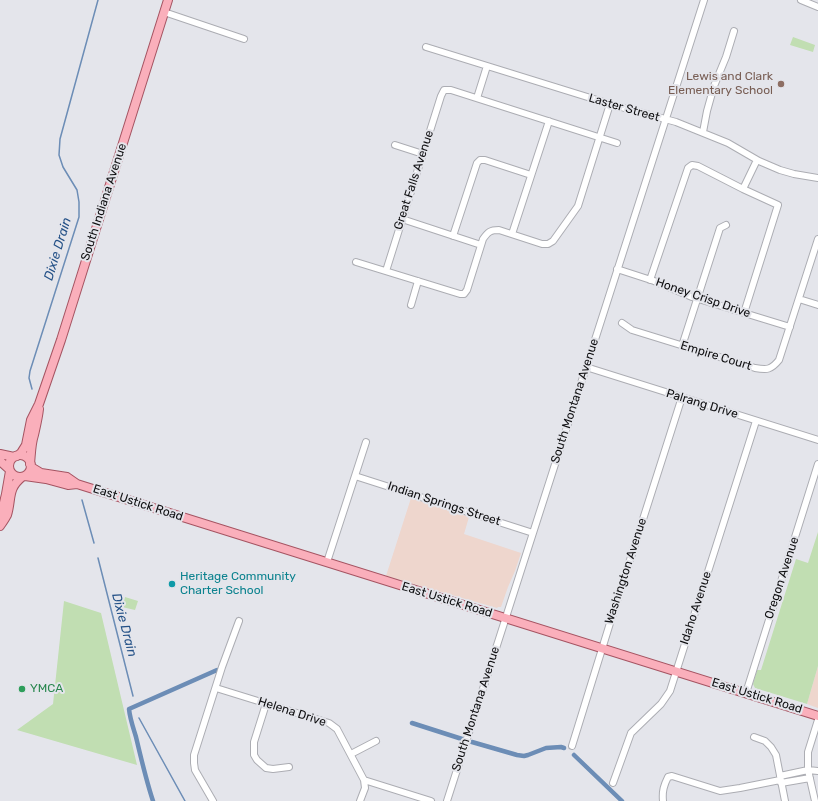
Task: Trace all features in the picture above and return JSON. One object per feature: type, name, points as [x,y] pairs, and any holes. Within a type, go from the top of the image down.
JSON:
[{"type":"main road","name":"South Indiana Avenue","points":[[16,456],[21,453],[26,445],[31,420],[39,404],[168,0]]},
{"type":"main road","name":"South Indiana Avenue","points":[[30,465],[31,449],[38,420],[39,404]]},
{"type":"main road","points":[[0,454],[23,456],[28,459],[30,465],[29,472],[13,486],[6,517],[0,526]]},
{"type":"main road","points":[[0,526],[10,470],[9,463],[16,456]]},
{"type":"main road","points":[[0,461],[14,476],[23,476]]},
{"type":"main road","name":"East Ustick Road","points":[[30,465],[41,473],[67,478],[76,484],[818,716]]},
{"type":"main road","name":"East Ustick Road","points":[[23,476],[46,479],[68,485],[76,484]]},
{"type":"street","name":"South Montana Avenue","points":[[447,801],[704,0]]},
{"type":"street","points":[[801,0],[818,7]]},
{"type":"street","points":[[164,12],[244,39]]},
{"type":"street","points":[[703,132],[714,86],[726,57],[734,31]]},
{"type":"street","name":"Laster Street","points":[[426,47],[610,104],[676,122],[728,143],[757,160],[780,170],[818,178]]},
{"type":"street","points":[[487,66],[477,98],[617,143]]},
{"type":"street","name":"Great Falls Avenue","points":[[386,271],[440,96],[444,90],[451,90],[477,98]]},
{"type":"street","points":[[356,262],[464,294],[467,290],[483,239],[487,233],[492,230],[499,230],[542,244],[548,244],[553,241],[578,206],[610,104]]},
{"type":"street","points":[[512,234],[548,121]]},
{"type":"street","points":[[395,145],[423,154]]},
{"type":"street","points":[[453,236],[477,163],[480,160],[485,160],[531,175]]},
{"type":"street","points":[[743,189],[757,160]]},
{"type":"street","points":[[650,280],[688,168],[692,165],[698,166],[778,205],[744,313]]},
{"type":"street","points":[[402,219],[481,245]]},
{"type":"street","points":[[682,346],[720,228],[726,225]]},
{"type":"street","name":"Empire Court","points":[[622,323],[632,330],[755,368],[766,370],[774,366],[779,360],[818,239]]},
{"type":"street","name":"Honey Crisp Drive","points":[[617,269],[697,298],[790,327]]},
{"type":"street","points":[[411,305],[418,281]]},
{"type":"street","points":[[799,299],[818,305]]},
{"type":"street","name":"Palrang Drive","points":[[586,367],[818,440]]},
{"type":"street","name":"Washington Avenue","points":[[572,746],[682,397]]},
{"type":"street","name":"Idaho Avenue","points":[[613,782],[631,732],[661,704],[670,691],[756,421]]},
{"type":"street","points":[[327,562],[366,442]]},
{"type":"street","name":"Oregon Avenue","points":[[746,693],[818,464]]},
{"type":"street","name":"Indian Springs Street","points":[[355,476],[533,533]]},
{"type":"street","points":[[213,801],[195,770],[194,755],[239,621]]},
{"type":"street","name":"Helena Drive","points":[[216,688],[329,723],[334,726],[351,754],[364,780]]},
{"type":"street","points":[[266,704],[254,742],[254,755],[266,768],[273,769],[289,767]]},
{"type":"street","points":[[815,801],[808,770],[808,752],[818,720]]},
{"type":"street","points":[[754,737],[765,741],[776,755],[785,801]]},
{"type":"street","points":[[351,754],[376,741]]},
{"type":"street","points":[[663,801],[663,787],[668,777],[672,776],[720,790],[740,788],[780,779],[808,770],[818,771]]},
{"type":"street","points":[[780,779],[810,778]]},
{"type":"street","points":[[360,801],[365,788],[364,780],[431,801]]},
{"type":"shaded area","points":[[411,498],[469,517],[464,534],[521,553],[501,607],[497,608],[386,576]]},
{"type":"shaded area","points":[[818,666],[818,708],[807,704]]},
{"type":"green space","points":[[793,37],[815,45],[813,52],[790,45]]},
{"type":"green space","points":[[818,532],[818,666],[807,704],[755,688],[753,684],[757,670],[761,670],[796,559],[808,563]]},
{"type":"green space","points":[[125,597],[138,601],[135,610],[122,607]]},
{"type":"green space","points":[[64,601],[101,613],[137,765],[17,730],[53,704]]},
{"type":"waterway","name":"Dixie Drain","points":[[32,389],[29,378],[30,371],[79,217],[77,190],[63,167],[59,155],[60,139],[98,0]]},
{"type":"waterway","name":"Dixie Drain","points":[[82,500],[94,543]]},
{"type":"waterway","name":"Dixie Drain","points":[[98,558],[133,696]]},
{"type":"waterway","points":[[153,801],[129,709],[217,670]]},
{"type":"waterway","name":"Dixie Drain","points":[[139,718],[185,801]]},
{"type":"waterway","points":[[412,723],[462,739]]},
{"type":"waterway","points":[[472,742],[524,756],[546,748],[564,748]]},
{"type":"waterway","points":[[574,755],[622,801]]},
{"type":"place","name":"Lewis and Clark Elementary School","points":[[781,84]]},
{"type":"place","name":"Heritage Community Charter School","points":[[172,584]]},
{"type":"place","name":"YMCA","points":[[22,689]]}]
